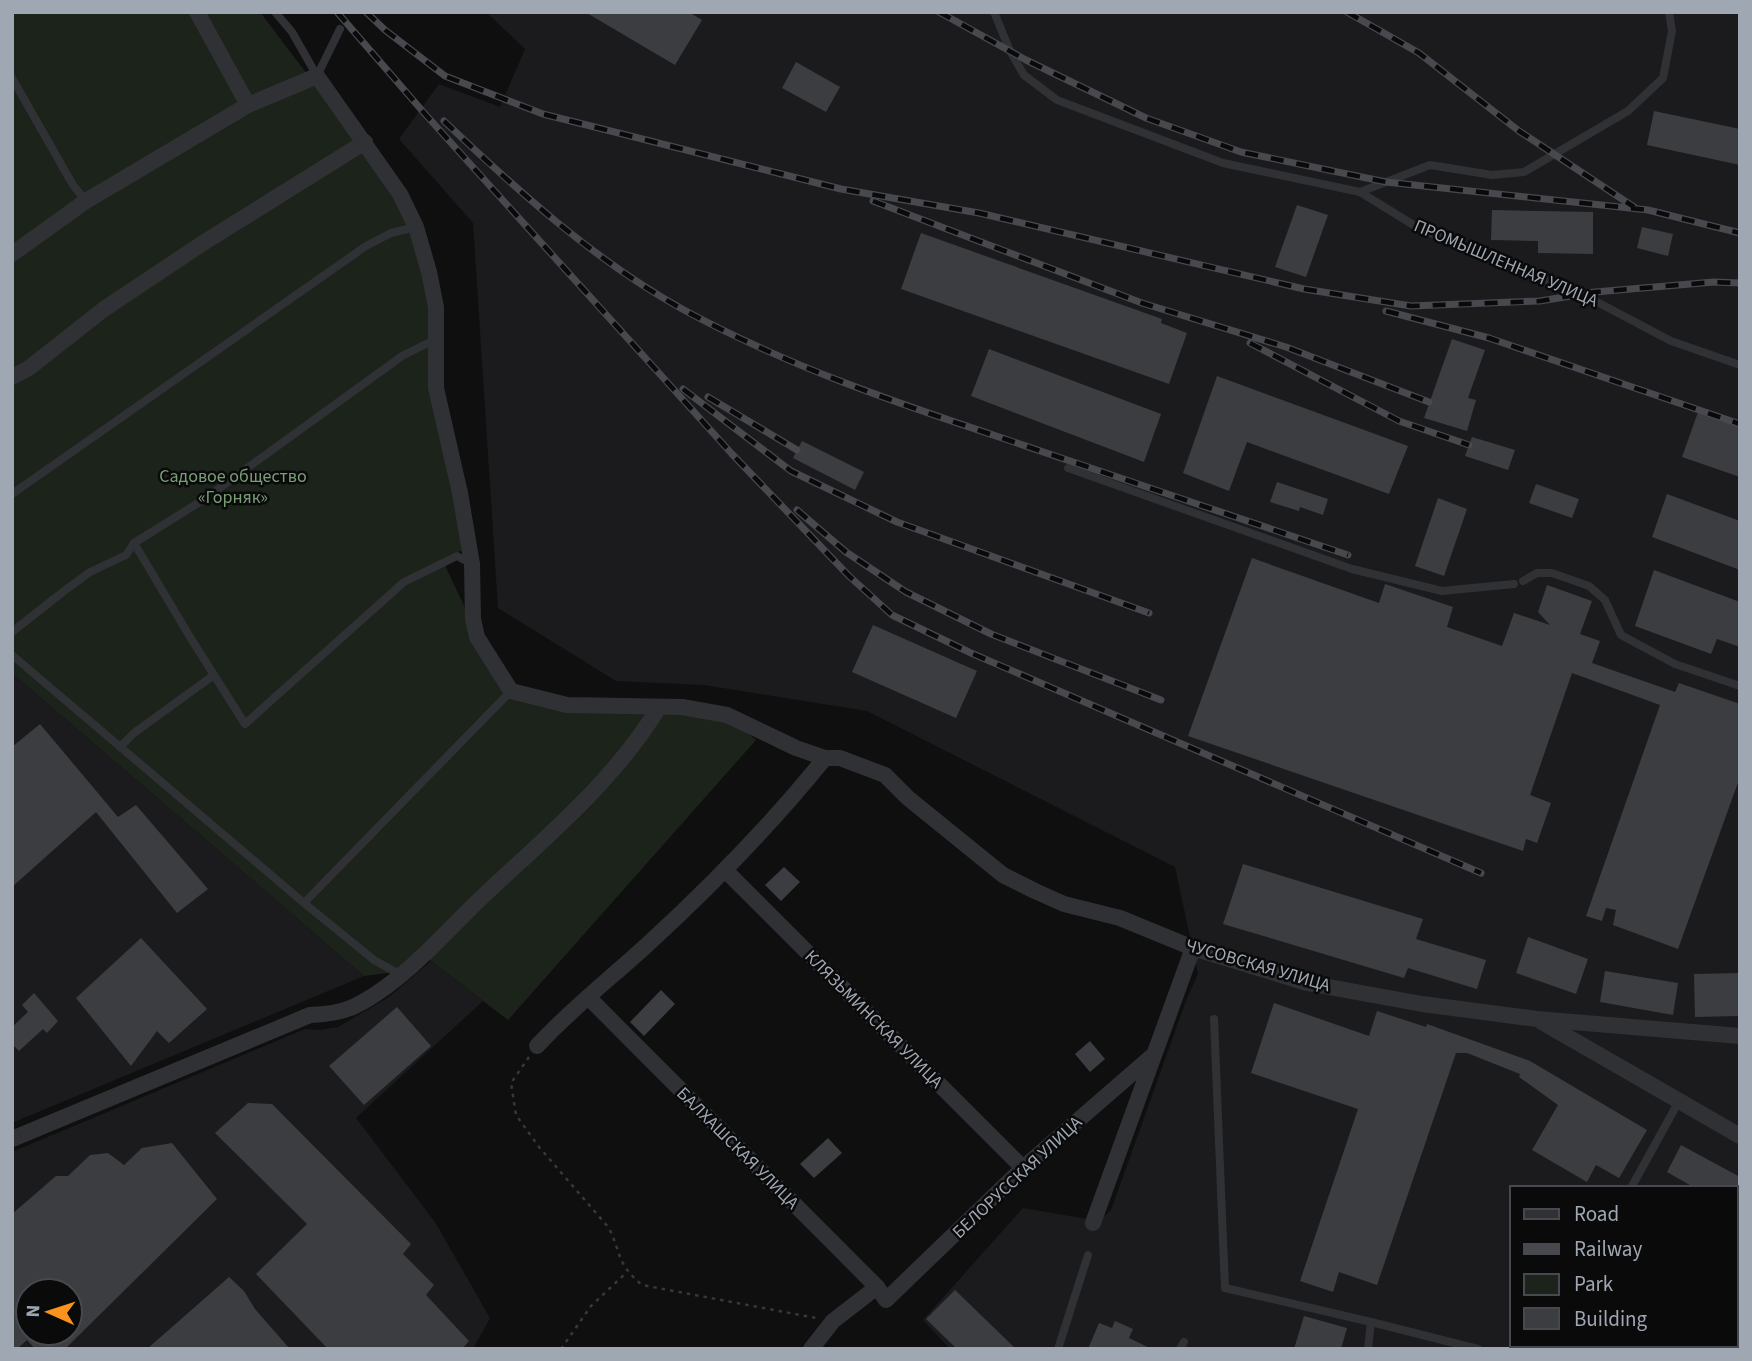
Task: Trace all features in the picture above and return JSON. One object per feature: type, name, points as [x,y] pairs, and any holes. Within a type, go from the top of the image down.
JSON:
[{"type":"street","points":[[197,12],[248,105]]},
{"type":"street","points":[[12,254],[86,201],[248,105],[317,76],[400,194],[416,227],[436,307],[436,388],[458,480],[472,564],[472,605],[477,637],[511,691]]},
{"type":"street","points":[[12,377],[29,368],[104,309],[192,250],[365,142]]},
{"type":"street","name":"ЧУСОВСКАЯ УЛИЦА","points":[[511,691],[567,705],[682,707],[727,715],[796,748],[825,758],[840,758],[885,775],[908,798],[1003,875],[1064,904],[1120,918],[1193,948],[1307,983],[1422,1004],[1536,1020],[1740,1036]]},
{"type":"street","points":[[12,1139],[310,1016],[345,1010],[363,1002],[401,975],[580,805],[640,739],[659,707]]},
{"type":"street","points":[[537,1046],[560,1021],[689,906],[725,870],[792,799],[825,758]]},
{"type":"street","name":"КЛЯЗЬМИНСКАЯ УЛИЦА","points":[[725,870],[1023,1168]]},
{"type":"street","points":[[1093,1223],[1151,1057],[1193,948]]},
{"type":"street","name":"БАЛХАШСКАЯ УЛИЦА","points":[[588,998],[881,1294]]},
{"type":"street","points":[[1536,1020],[1740,1136]]},
{"type":"street","name":"БЕЛОРУССКАЯ УЛИЦА","points":[[810,1349],[833,1321],[881,1294],[1151,1057]]},
{"type":"lane","points":[[275,12],[292,32],[317,76]]},
{"type":"lane","name":"ПРОМЫШЛЕННАЯ УЛИЦА","points":[[994,12],[1010,51],[1024,75],[1057,100],[1223,163],[1360,192],[1420,229],[1583,294],[1671,341],[1740,365]]},
{"type":"lane","points":[[1360,192],[1430,166],[1492,175],[1524,172],[1628,111],[1663,78],[1672,32],[1669,12]]},
{"type":"lane","points":[[317,76],[340,29]]},
{"type":"lane","points":[[12,78],[73,185],[86,201]]},
{"type":"lane","points":[[12,494],[366,246],[391,233],[416,227]]},
{"type":"lane","points":[[12,632],[90,572],[125,555],[134,543],[203,500],[402,356],[428,343],[436,344]]},
{"type":"lane","points":[[1069,468],[1352,569],[1441,592],[1518,582],[1537,573],[1552,573],[1589,586],[1605,600],[1621,635],[1675,664],[1740,686]]},
{"type":"lane","points":[[134,543],[245,724],[404,582],[457,556],[472,564]]},
{"type":"lane","points":[[12,655],[304,903],[374,960],[401,975]]},
{"type":"lane","points":[[120,747],[134,733],[214,675]]},
{"type":"lane","points":[[304,903],[511,691]]},
{"type":"lane","points":[[1214,1019],[1225,1287],[1478,1349]]},
{"type":"lane","points":[[1631,1186],[1679,1101]]},
{"type":"lane","points":[[1058,1349],[1088,1255]]},
{"type":"lane","points":[[1368,1349],[1371,1322]]},
{"type":"path","points":[[537,1046],[511,1083],[516,1115],[539,1147],[610,1228],[627,1272],[642,1285],[833,1321]]},
{"type":"path","points":[[561,1349],[591,1306],[627,1272]]},
{"type":"shaded area","points":[[486,12],[1740,12],[1740,1349],[950,1349],[923,1320],[1023,1208],[1099,1221],[1111,1210],[1198,974],[1175,867],[867,711],[704,685],[616,681],[498,608],[473,223],[399,139],[439,84],[500,107],[525,49]]},
{"type":"shaded area","points":[[12,673],[364,976],[12,1123]]},
{"type":"shaded area","points":[[431,961],[483,1001],[356,1118],[435,1222],[490,1318],[473,1349],[12,1349],[12,1152],[305,1029],[338,1027],[389,997]]},
{"type":"green space","name":"Садовое общество «Горняк»","points":[[12,12],[260,12],[322,90],[407,218],[417,242],[468,548],[442,559],[493,667],[511,691],[715,719],[739,726],[756,740],[508,1020],[431,961],[419,955],[396,972],[364,976],[12,673]]},
{"type":"building","points":[[585,12],[689,12],[702,20],[675,65]]},
{"type":"building","points":[[796,62],[840,87],[826,112],[782,88]]},
{"type":"building","points":[[1654,111],[1740,129],[1740,165],[1647,145]]},
{"type":"building","points":[[1297,205],[1328,215],[1306,277],[1275,267]]},
{"type":"building","points":[[1492,210],[1593,212],[1593,254],[1538,253],[1538,241],[1491,240]]},
{"type":"building","points":[[1642,227],[1673,234],[1668,256],[1637,248]]},
{"type":"building","points":[[921,233],[1162,319],[1161,323],[1187,333],[1169,384],[901,289]]},
{"type":"building","points":[[1452,339],[1485,350],[1468,398],[1476,400],[1467,431],[1424,418]]},
{"type":"building","points":[[989,349],[1161,414],[1144,462],[971,396]]},
{"type":"building","points":[[1217,376],[1408,446],[1389,494],[1247,442],[1229,491],[1183,473]]},
{"type":"building","points":[[1698,412],[1740,427],[1740,477],[1682,457]]},
{"type":"building","points":[[1472,437],[1515,450],[1508,470],[1465,456]]},
{"type":"building","points":[[802,441],[864,472],[855,490],[793,458]]},
{"type":"building","points":[[1277,482],[1328,499],[1323,515],[1300,507],[1299,511],[1270,502]]},
{"type":"building","points":[[1536,484],[1579,499],[1572,518],[1529,503]]},
{"type":"building","points":[[1667,494],[1740,521],[1740,570],[1652,537]]},
{"type":"building","points":[[1438,498],[1467,509],[1444,576],[1415,566]]},
{"type":"building","points":[[1252,558],[1379,603],[1385,584],[1453,607],[1447,627],[1502,646],[1514,613],[1550,625],[1538,612],[1547,585],[1592,601],[1580,634],[1600,641],[1592,663],[1675,692],[1679,683],[1740,704],[1740,777],[1678,949],[1613,925],[1616,910],[1606,908],[1602,921],[1586,916],[1660,705],[1572,673],[1530,795],[1551,803],[1537,843],[1526,839],[1523,851],[1188,736]]},
{"type":"building","points":[[1654,570],[1740,602],[1740,647],[1717,639],[1711,654],[1635,626]]},
{"type":"building","points":[[873,625],[977,671],[956,718],[852,672]]},
{"type":"building","points":[[40,724],[118,817],[136,805],[208,889],[177,913],[96,812],[12,887],[12,747]]},
{"type":"building","points":[[1243,864],[1423,919],[1416,939],[1486,960],[1477,989],[1408,968],[1404,978],[1223,924]]},
{"type":"building","points":[[784,867],[800,882],[781,901],[765,885]]},
{"type":"building","points":[[1528,937],[1588,959],[1576,994],[1516,973]]},
{"type":"building","points":[[141,938],[207,1009],[169,1043],[157,1031],[131,1066],[76,998]]},
{"type":"building","points":[[1605,971],[1678,983],[1673,1015],[1600,1002]]},
{"type":"building","points":[[1740,973],[1740,1016],[1695,1017],[1694,974]]},
{"type":"building","points":[[661,990],[675,1004],[644,1036],[630,1022]]},
{"type":"building","points":[[34,993],[58,1021],[47,1033],[43,1029],[19,1051],[12,1044],[12,1027],[28,1012],[22,1005]]},
{"type":"building","points":[[1274,1003],[1369,1036],[1377,1011],[1426,1027],[1427,1024],[1530,1061],[1647,1130],[1619,1178],[1596,1165],[1587,1182],[1532,1150],[1558,1105],[1519,1077],[1520,1074],[1467,1053],[1456,1053],[1377,1285],[1339,1272],[1333,1292],[1300,1281],[1358,1109],[1251,1073]]},
{"type":"building","points":[[397,1007],[431,1046],[364,1105],[329,1066]]},
{"type":"building","points":[[1090,1041],[1105,1059],[1090,1072],[1075,1054]]},
{"type":"building","points":[[248,1103],[272,1104],[411,1244],[403,1254],[434,1285],[426,1295],[469,1341],[462,1349],[328,1349],[256,1274],[307,1224],[215,1133]]},
{"type":"building","points":[[828,1138],[842,1153],[814,1178],[800,1164]]},
{"type":"building","points":[[172,1143],[217,1199],[84,1330],[84,1277],[14,1277],[14,1347],[19,1347],[12,1349],[12,1214],[56,1176],[68,1176],[90,1155],[108,1153],[124,1165],[142,1148]]},
{"type":"building","points":[[1681,1145],[1740,1177],[1740,1188],[1692,1186],[1667,1172]]},
{"type":"building","points":[[229,1277],[244,1291],[255,1309],[290,1349],[147,1349]]},
{"type":"building","points":[[955,1290],[1016,1349],[957,1349],[926,1319]]},
{"type":"building","points":[[1304,1316],[1347,1328],[1341,1349],[1294,1349]]},
{"type":"building","points":[[1115,1321],[1133,1329],[1129,1338],[1152,1349],[1088,1349],[1099,1323],[1112,1328]]},
{"type":"building","points":[[33,1347],[67,1347],[65,1349]]},
{"type":"railway","points":[[337,12],[425,114],[732,454],[849,576],[892,615],[971,653],[1481,873]]},
{"type":"railway","points":[[366,12],[445,76],[543,114],[841,189],[979,213],[1304,289],[1411,306],[1540,301],[1595,292],[1714,282],[1740,283]]},
{"type":"railway","points":[[939,12],[1026,60],[1146,118],[1241,152],[1386,182],[1648,210],[1740,233]]},
{"type":"railway","points":[[1347,12],[1419,53],[1519,131],[1634,207]]},
{"type":"railway","points":[[444,121],[529,199],[619,270],[684,310],[762,349],[966,426],[1348,555]]},
{"type":"railway","points":[[873,201],[1142,303],[1286,347],[1429,402]]},
{"type":"railway","points":[[1386,311],[1489,338],[1740,424]]},
{"type":"railway","points":[[1250,343],[1399,421],[1469,445]]},
{"type":"railway","points":[[683,389],[791,471],[897,522],[1149,613]]},
{"type":"railway","points":[[708,397],[797,450]]},
{"type":"railway","points":[[797,510],[846,552],[906,592],[991,634],[1161,700]]}]
